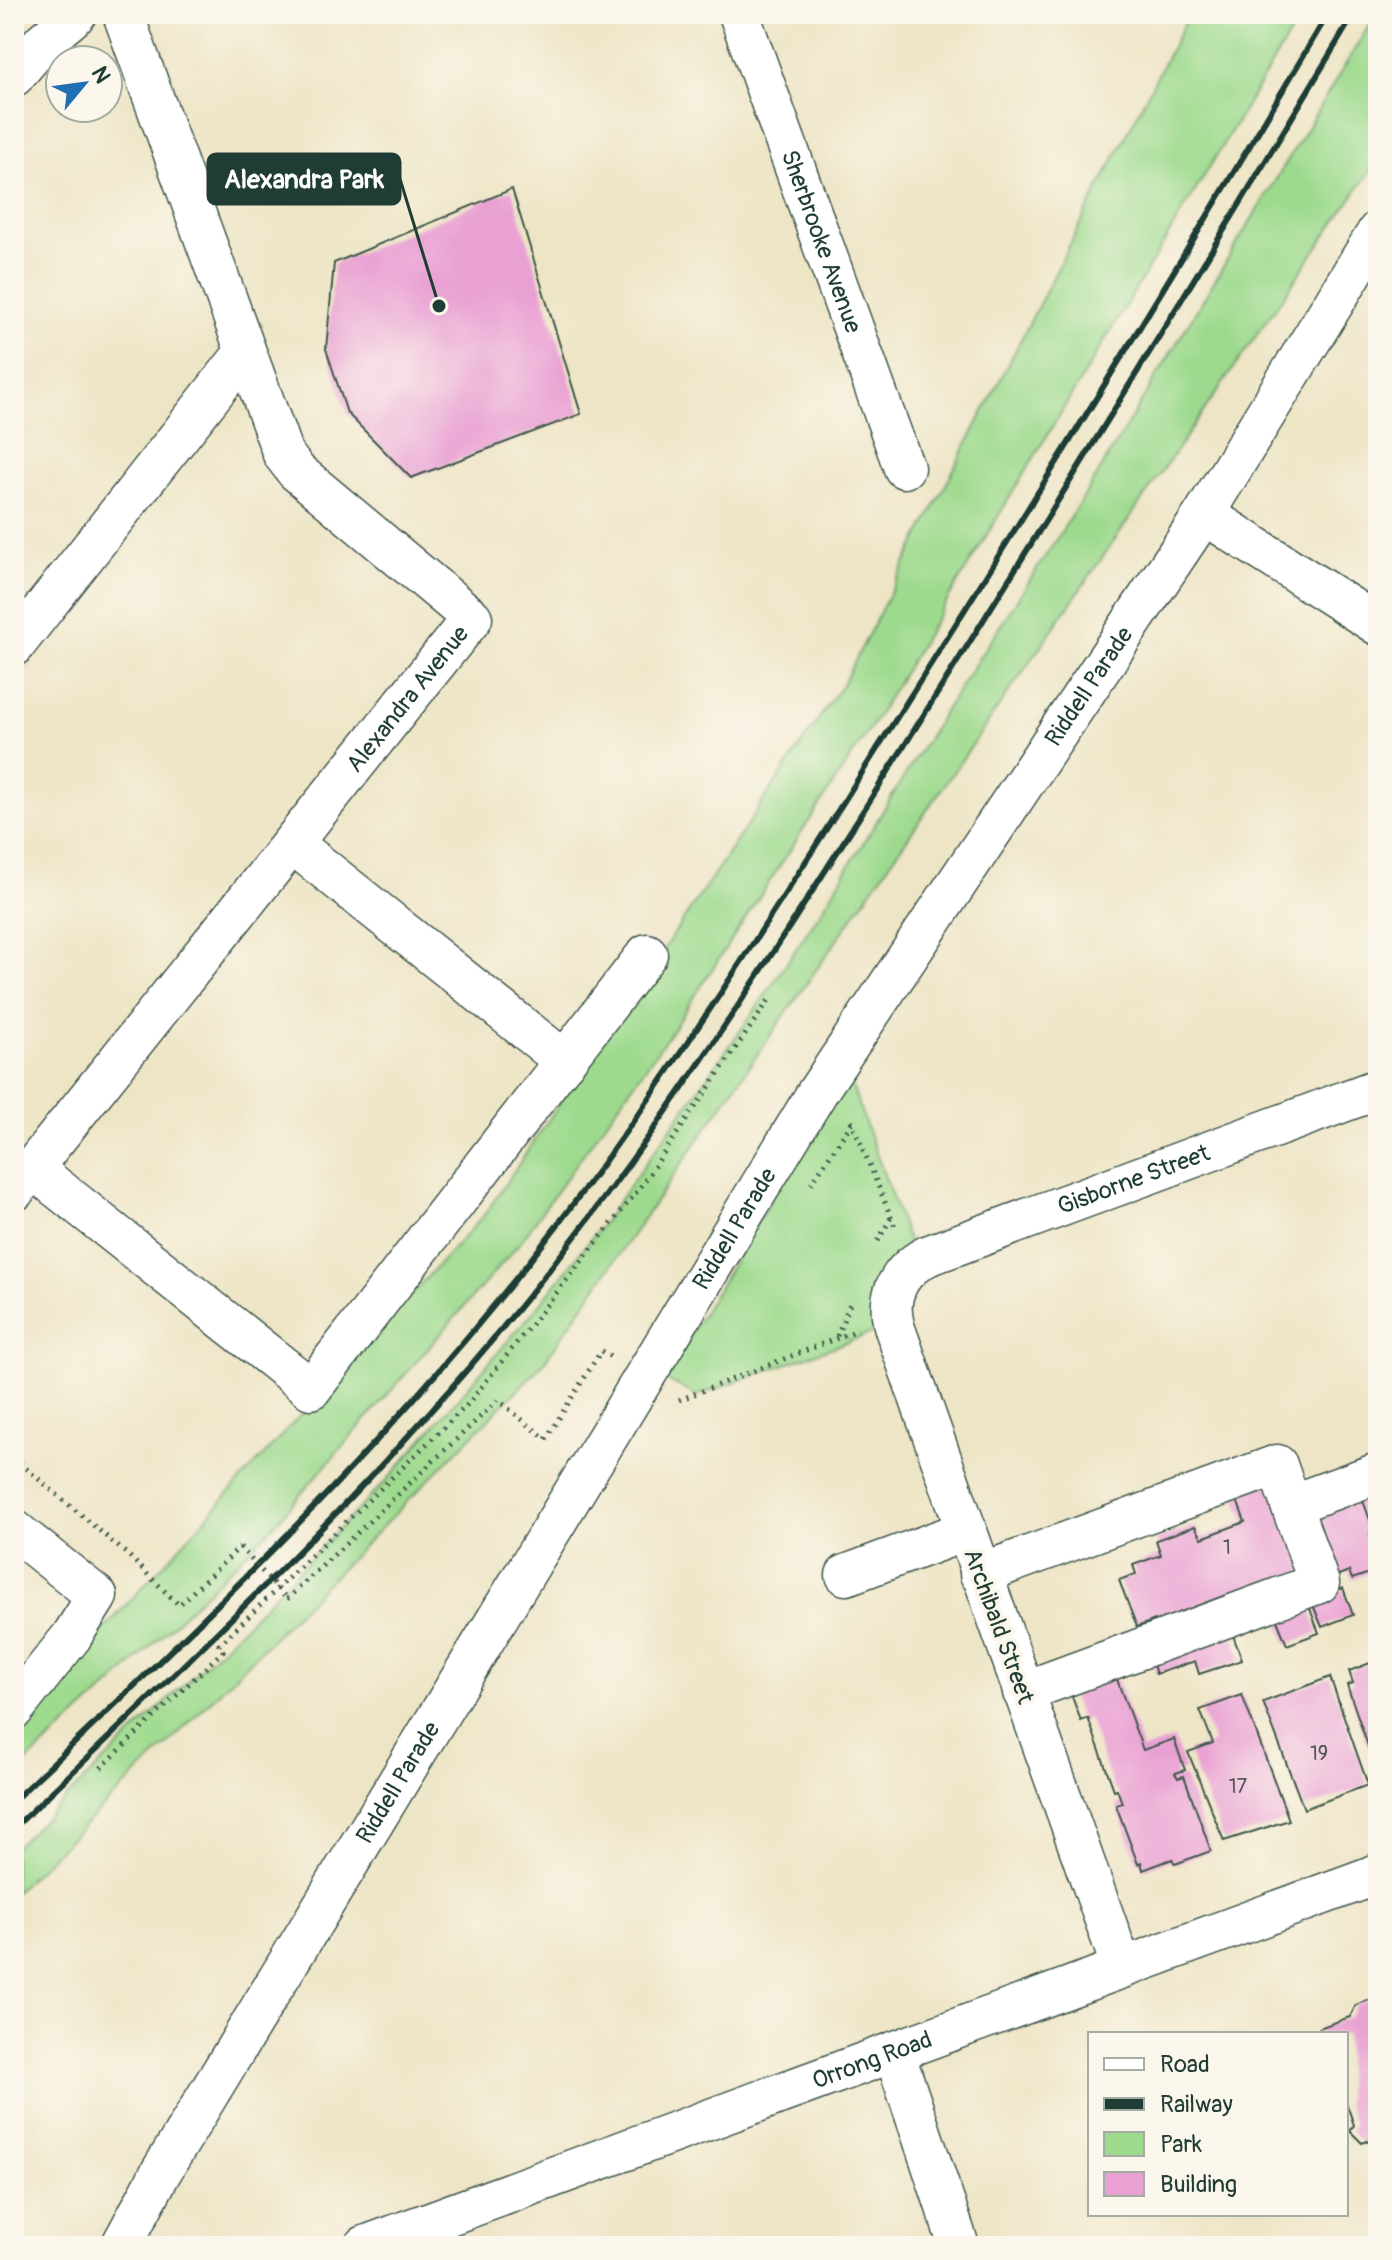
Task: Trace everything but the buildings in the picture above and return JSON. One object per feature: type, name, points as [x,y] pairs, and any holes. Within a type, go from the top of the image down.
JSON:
[{"type":"street","points":[[20,69],[35,14]]},
{"type":"street","points":[[20,69],[76,14]]},
{"type":"street","name":"Alexandra Avenue","points":[[23,1179],[472,618],[289,464],[277,442],[244,354],[123,14]]},
{"type":"street","name":"Sherbrooke Avenue","points":[[739,14],[904,468]]},
{"type":"street","name":"Riddell Parade","points":[[121,2246],[161,2172],[641,1376],[818,1091],[1204,514],[1378,231]]},
{"type":"street","points":[[14,646],[244,354]]},
{"type":"street","points":[[1204,514],[1378,625]]},
{"type":"street","points":[[293,844],[565,1061]]},
{"type":"street","points":[[23,1179],[311,1389],[647,954]]},
{"type":"street","name":"Gisborne Street","points":[[900,1289],[927,1256],[977,1235],[1378,1089]]},
{"type":"street","name":"Archibald Street","points":[[900,1289],[965,1531],[1122,1968]]},
{"type":"street","points":[[980,1574],[1277,1465],[1319,1583],[1023,1692]]},
{"type":"street","points":[[1291,1505],[1378,1473]]},
{"type":"street","points":[[14,1530],[97,1596],[72,1636],[14,1709]]},
{"type":"street","points":[[846,1575],[965,1531]]},
{"type":"street","name":"Orrong Road","points":[[365,2246],[1378,1874]]},
{"type":"street","points":[[886,2055],[956,2238]]},
{"type":"path","points":[[101,1768],[223,1651],[219,1645],[468,1404],[648,1177],[769,1000]]},
{"type":"path","points":[[679,1400],[900,1289],[853,1121],[845,1114]]},
{"type":"path","points":[[14,1458],[127,1554],[179,1605],[240,1547],[287,1599],[498,1400],[546,1439],[601,1351],[614,1359]]},
{"type":"green space","points":[[1189,14],[1302,14],[872,725],[673,1029],[518,1245],[267,1533],[115,1681],[14,1773],[14,1706],[107,1626],[485,1214],[845,680]]},
{"type":"green space","points":[[1376,14],[1378,160],[542,1365],[163,1749],[14,1893],[14,1848],[230,1640],[389,1478],[540,1304],[603,1223],[755,1010],[822,910],[942,715],[1080,503]]},
{"type":"green space","points":[[847,1073],[911,1249],[881,1330],[696,1396],[664,1378]]},
{"type":"railway","points":[[14,1800],[152,1669],[353,1466],[479,1323],[586,1187],[720,994],[847,796],[1112,374],[1328,14]]},
{"type":"railway","points":[[14,1828],[220,1630],[354,1494],[481,1353],[593,1213],[689,1079],[825,872],[1191,285],[1354,14]]},
{"type":"place","name":"Alexandra Park","points":[[439,306]]}]
